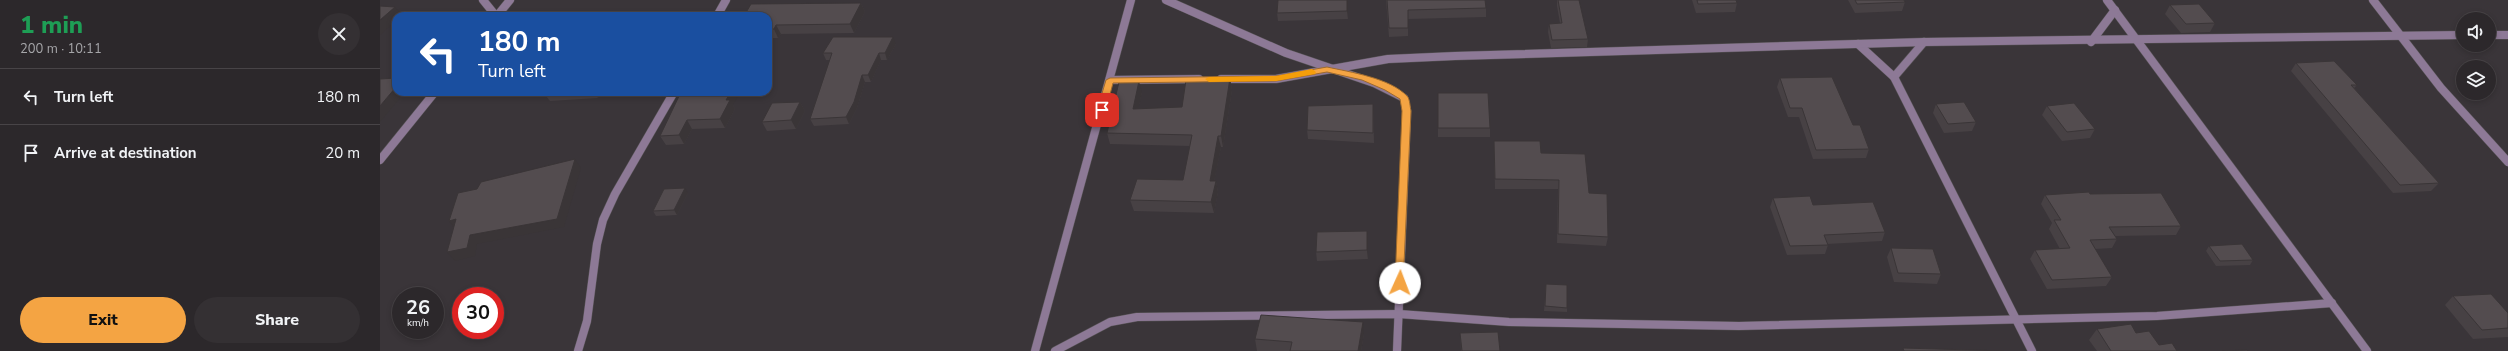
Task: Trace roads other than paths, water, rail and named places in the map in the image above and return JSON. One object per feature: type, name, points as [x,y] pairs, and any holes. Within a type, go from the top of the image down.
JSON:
[{"type":"street","points":[[483,0],[493,12]]},
{"type":"street","points":[[500,12],[510,0]]},
{"type":"street","points":[[719,12],[726,0]]},
{"type":"street","points":[[1036,351],[1131,0]]},
{"type":"street","points":[[1166,0],[1327,70],[1364,78],[1388,88],[1404,98],[1407,111],[1397,351]]},
{"type":"street","points":[[2107,0],[2367,351]]},
{"type":"street","points":[[2373,0],[2403,36],[2441,88],[2508,162]]},
{"type":"street","points":[[2091,42],[2115,10]]},
{"type":"street","points":[[2496,35],[2508,35]]},
{"type":"street","points":[[1110,80],[1276,79],[1388,59],[1924,42],[2091,42],[2456,36]]},
{"type":"street","points":[[1894,77],[1924,42]]},
{"type":"street","points":[[1858,44],[1894,77],[2032,351]]},
{"type":"street","points":[[380,160],[432,96]]},
{"type":"street","points":[[578,351],[587,320],[597,244],[603,220],[615,194],[672,96]]},
{"type":"street","points":[[1055,351],[1110,322],[1137,317],[1399,314],[1509,322],[1621,326],[1739,326],[2015,318],[2157,316],[2332,303]]}]
